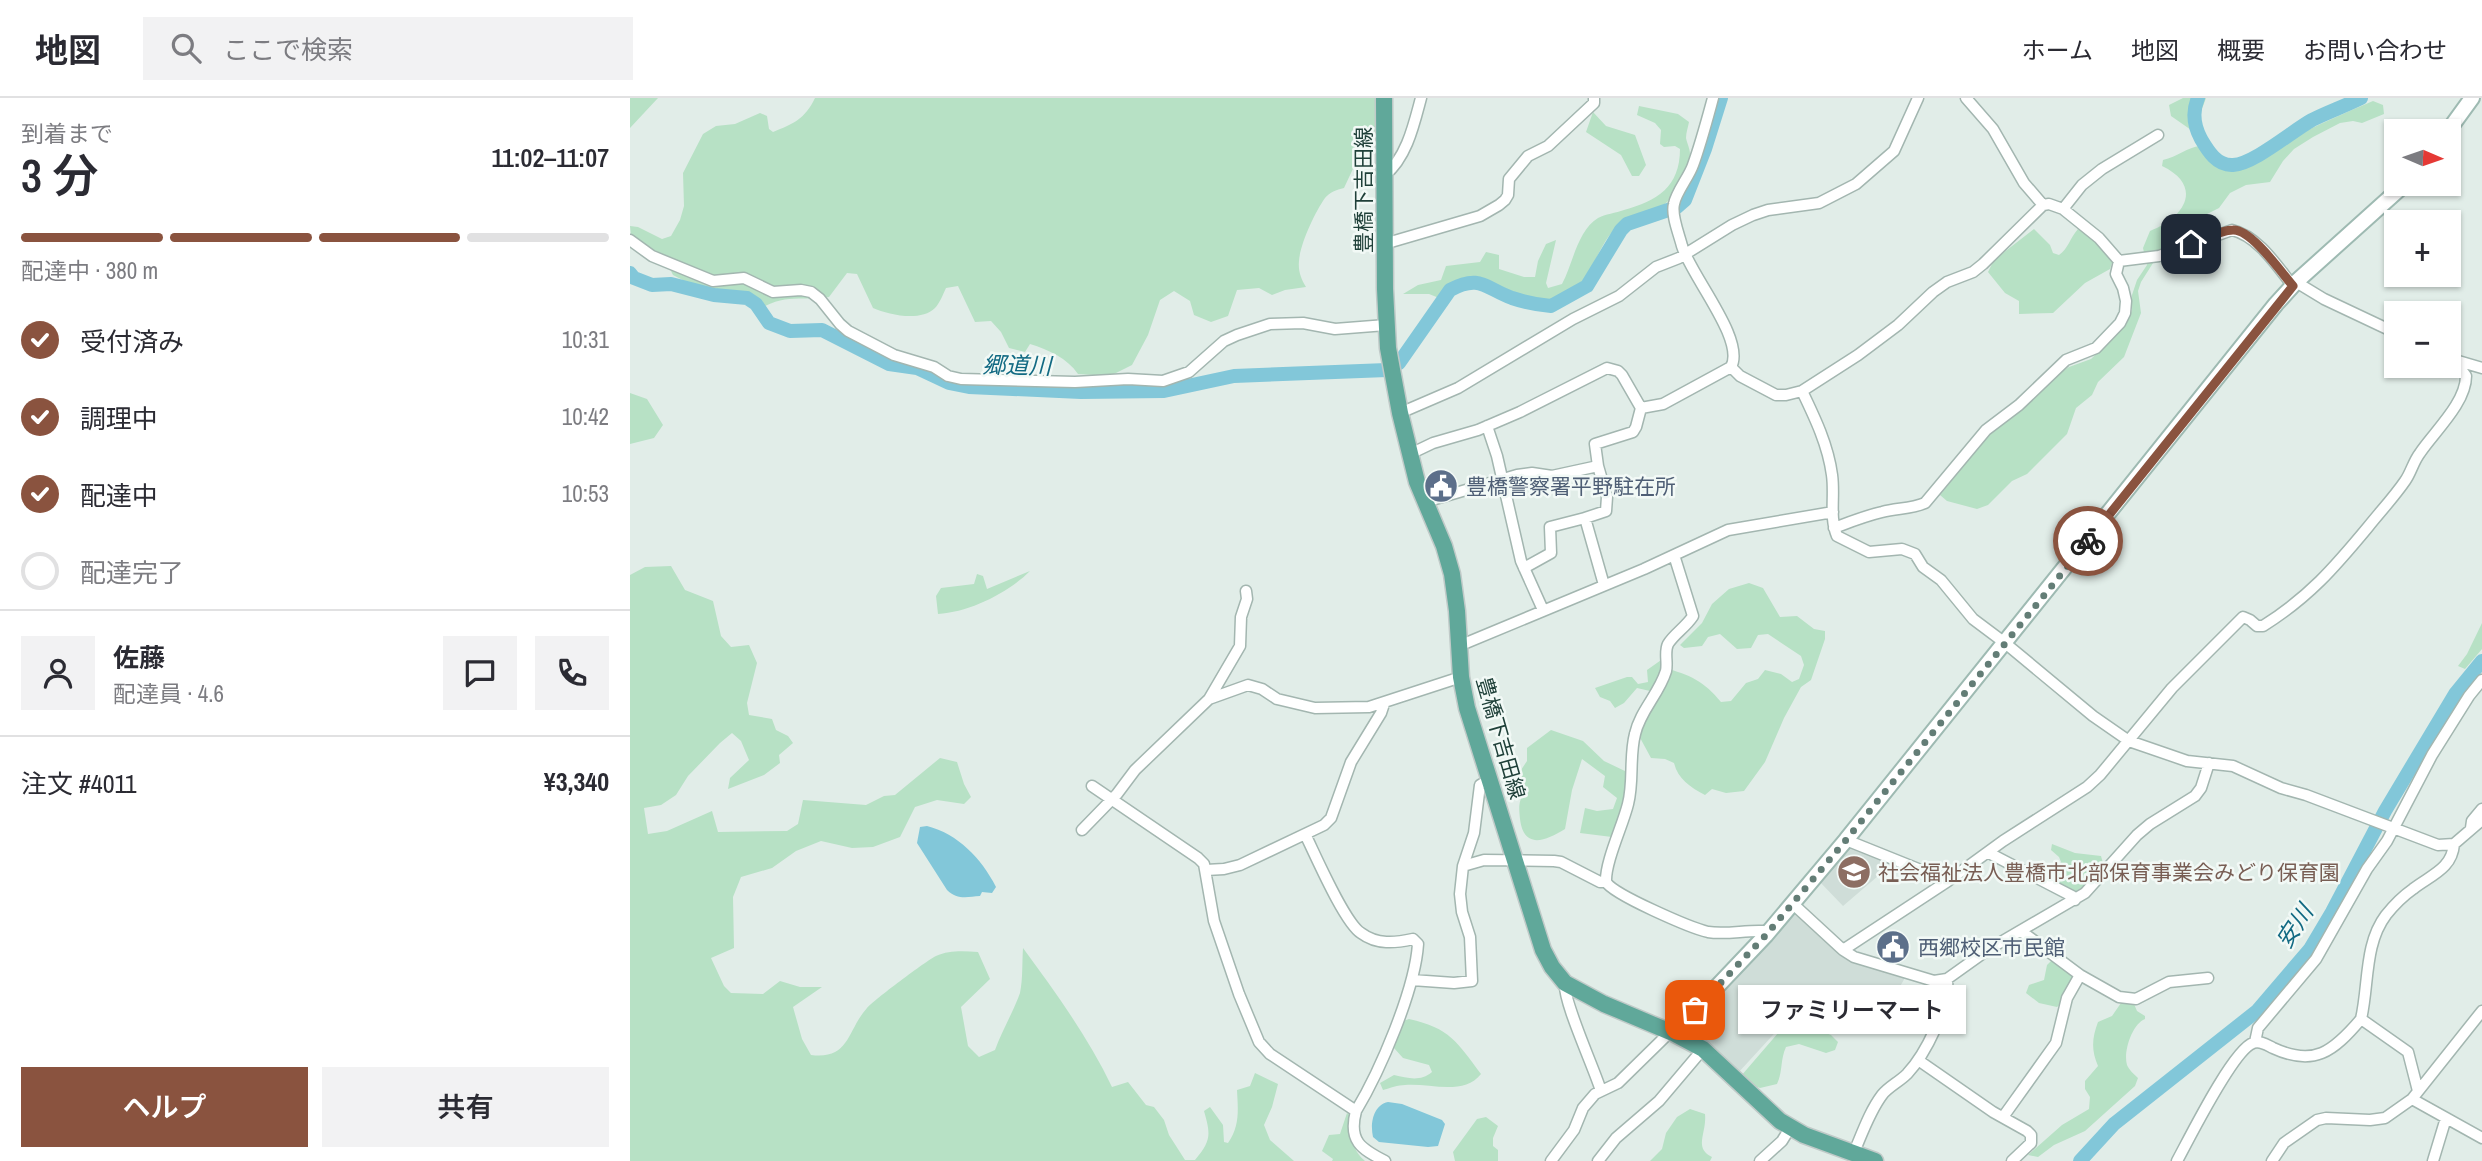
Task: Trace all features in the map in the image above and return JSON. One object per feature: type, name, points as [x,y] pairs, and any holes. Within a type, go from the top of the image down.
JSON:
[{"type":"main road","name":"豊橋下吉田線","points":[[1384,98],[1386,325],[1400,413],[1424,502],[1444,547],[1452,574],[1461,677],[1467,708],[1543,950],[1565,983],[1604,1004],[1673,1033],[1703,1049],[1769,1112],[1790,1128],[1854,1157],[1875,1161]]},
{"type":"street","points":[[1385,175],[1402,153],[1421,98]]},
{"type":"street","points":[[1384,244],[1480,216],[1499,205],[1508,195],[1509,179],[1528,156],[1548,146],[1594,103],[1594,98]]},
{"type":"street","points":[[1640,408],[1662,404],[1731,367],[1734,354],[1727,329],[1685,254],[1674,209],[1693,165],[1713,98]]},
{"type":"street","points":[[1400,413],[1458,388],[1573,319],[1619,296],[1656,267],[1685,254],[1753,215],[1819,203],[1864,179],[1894,151],[1918,98]]},
{"type":"street","points":[[1966,98],[1974,111],[1993,129],[2024,183],[2043,205]]},
{"type":"street","points":[[2457,119],[2472,98]]},
{"type":"street","points":[[2063,209],[2082,185],[2102,169],[2158,135]]},
{"type":"street","points":[[1551,1161],[1574,1130],[1583,1108],[1595,1094],[1618,1083],[1666,1036],[1673,1033],[1766,935],[1846,840],[2295,284],[2392,196]]},
{"type":"street","points":[[1731,367],[1740,376],[1776,395],[1802,391],[1898,326],[1947,282],[1973,272],[2043,205],[2049,204],[2063,209],[2099,238],[2119,261]]},
{"type":"street","points":[[2119,261],[2159,256],[2232,230],[2242,232],[2295,284],[2384,327]]},
{"type":"street","points":[[630,240],[652,256],[713,281],[744,278],[773,292],[811,292],[848,331],[900,357],[934,367],[948,376],[961,379],[1075,382],[1163,380],[1189,372],[1224,341],[1270,324],[1303,323],[1335,329],[1386,325]]},
{"type":"street","points":[[1834,528],[1865,516],[1914,508],[1925,503],[1986,430],[2019,405],[2066,360],[2086,354],[2105,340],[2125,313],[2123,289],[2116,274],[2119,261]]},
{"type":"street","points":[[2461,363],[2482,370]]},
{"type":"street","points":[[1410,454],[1433,443],[1488,426],[1607,368],[1618,371],[1640,408],[1633,432],[1595,444],[1607,498],[1606,511],[1550,527],[1551,553],[1524,568]]},
{"type":"street","points":[[1843,950],[2087,787],[2101,775],[2172,688],[2243,617],[2257,626],[2263,626],[2304,598],[2404,483],[2417,456],[2446,420],[2465,387],[2465,372],[2461,368]]},
{"type":"street","points":[[2466,382],[2482,370]]},
{"type":"street","points":[[1802,391],[1826,451],[1833,487],[1834,528],[1837,536],[1869,552],[1902,549],[1915,554],[1923,567],[1941,580],[1967,614],[2093,716],[2129,741],[2187,761],[2233,766],[2281,789],[2438,845],[2455,844]]},
{"type":"street","points":[[1488,426],[1524,568],[1543,610]]},
{"type":"street","points":[[1424,502],[1502,479],[1532,473],[1552,476],[1598,466]]},
{"type":"street","points":[[1459,643],[1466,643],[1741,526],[1833,512]]},
{"type":"street","points":[[1585,518],[1604,585]]},
{"type":"street","points":[[1606,882],[1629,803],[1631,757],[1639,721],[1667,669],[1666,650],[1669,642],[1693,616],[1674,555]]},
{"type":"street","points":[[1082,830],[1135,770],[1209,699],[1240,646],[1241,617],[1247,599],[1246,592]]},
{"type":"street","points":[[1209,699],[1248,685],[1262,689],[1277,699],[1315,708],[1369,707],[1461,677]]},
{"type":"street","points":[[2176,1161],[2239,1054],[2255,1042],[2258,1028],[2316,959],[2432,755],[2469,695],[2482,680]]},
{"type":"street","points":[[1206,870],[1240,865],[1324,825],[1331,818],[1351,762],[1384,704]]},
{"type":"street","points":[[1792,903],[1843,950],[1866,962],[1934,981],[1947,979],[1989,949],[2075,900],[2095,883],[2137,835],[2195,796],[2201,788],[2209,763]]},
{"type":"street","points":[[1412,979],[1454,983],[1472,981],[1470,937],[1460,905],[1463,866],[1474,833],[1480,785],[1489,780]]},
{"type":"street","points":[[1092,786],[1198,858],[1206,870],[1208,898],[1214,921],[1259,1042],[1270,1055],[1356,1111]]},
{"type":"street","points":[[2471,828],[2472,821],[2482,809]]},
{"type":"street","points":[[2255,1042],[2297,1057],[2316,1056],[2343,1038],[2361,1019],[2371,950],[2384,918],[2411,890],[2443,869],[2451,860],[2455,844],[2482,820]]},
{"type":"street","points":[[1305,834],[1333,891],[1358,931],[1379,941],[1391,943],[1417,940],[1418,951],[1412,979],[1392,1037],[1356,1111],[1354,1131],[1357,1142],[1364,1151],[1385,1161]]},
{"type":"street","points":[[1846,840],[1948,881]]},
{"type":"street","points":[[1989,853],[2075,900]]},
{"type":"street","points":[[1463,866],[1484,860],[1561,862],[1592,879],[1606,882],[1627,898],[1691,926],[1708,932],[1763,931],[1766,935]]},
{"type":"street","points":[[2021,931],[2080,975],[2119,997],[2129,999],[2149,994],[2169,982],[2208,978]]},
{"type":"street","points":[[2003,1117],[2056,1043],[2067,999],[2080,975]]},
{"type":"street","points":[[1854,1157],[1874,1108],[1884,1092],[1898,1084],[1918,1060],[1939,1019],[1947,995],[1947,979]]},
{"type":"street","points":[[1565,983],[1564,989],[1573,1017],[1601,1091]]},
{"type":"street","points":[[2275,1160],[2284,1143],[2316,1120],[2385,1118],[2415,1095],[2482,1011]]},
{"type":"street","points":[[2361,1019],[2408,1052],[2415,1095],[2446,1118],[2482,1138]]},
{"type":"street","points":[[1598,1161],[1616,1139],[1667,1094],[1703,1049]]},
{"type":"street","points":[[1918,1060],[2027,1130],[2031,1135],[2031,1143],[2012,1161]]},
{"type":"street","points":[[2433,1161],[2446,1118]]},
{"type":"street","points":[[1760,1161],[1782,1141],[1790,1128]]},
{"type":"shaded area","name":"社会福祉法人豊橋市北部保育事業会みどり保育園","points":[[1851,848],[1892,864],[1843,906],[1819,881],[1846,849]]},
{"type":"shaded area","points":[[1792,910],[1797,911],[1842,953],[1906,976],[1878,1025],[1849,1010],[1835,1032],[1795,1017],[1783,1024],[1738,1073],[1686,1032],[1686,1029]]},
{"type":"green space","points":[[630,98],[658,98],[630,128]]},
{"type":"green space","points":[[815,98],[1376,98],[1375,130],[1369,151],[1358,158],[1344,188],[1325,198],[1305,237],[1299,265],[1306,287],[1272,295],[1259,288],[1237,290],[1228,316],[1211,322],[1194,315],[1190,301],[1174,291],[1160,300],[1148,335],[1132,365],[1110,376],[1078,374],[1069,363],[1057,355],[1030,344],[1025,352],[1009,348],[1001,332],[991,321],[975,322],[958,286],[946,288],[937,306],[929,312],[913,316],[896,315],[873,308],[857,274],[847,273],[829,297],[789,299],[765,306],[742,295],[714,292],[694,286],[673,275],[664,257],[631,235],[630,226],[662,239],[671,236],[684,206],[683,173],[703,134],[716,126],[735,124],[760,113],[767,116],[769,129],[773,132],[798,120]]},
{"type":"green space","points":[[2183,98],[2206,98],[2199,117],[2201,124],[2194,132],[2171,116],[2169,105]]},
{"type":"green space","points":[[2373,101],[2383,105],[2384,114],[2362,123],[2340,123],[2313,137],[2294,149],[2270,182],[2246,185],[2230,193],[2219,208],[2207,214],[2192,236],[2160,252],[2141,282],[2138,291],[2141,313],[2124,357],[2098,382],[2092,395],[2076,408],[2067,434],[2027,474],[2012,481],[1988,505],[1977,509],[1947,501],[1940,495],[1989,435],[2027,404],[2054,377],[2069,367],[2091,359],[2126,325],[2132,310],[2132,295],[2137,280],[2147,265],[2143,248],[2150,231],[2173,218],[2185,201],[2183,183],[2162,166],[2163,160],[2200,146],[2218,167],[2227,170],[2244,168],[2299,135]]},
{"type":"green space","points":[[1639,106],[1678,114],[1689,122],[1686,138],[1690,154],[1686,169],[1669,201],[1616,228],[1586,276],[1570,293],[1546,301],[1532,299],[1490,283],[1465,279],[1452,285],[1439,298],[1429,294],[1403,294],[1418,285],[1441,280],[1446,266],[1480,262],[1486,252],[1499,255],[1499,269],[1524,277],[1535,277],[1538,261],[1546,244],[1556,240],[1546,283],[1548,288],[1562,284],[1580,239],[1591,224],[1601,217],[1656,197],[1671,183],[1676,173],[1680,149],[1660,144],[1661,130],[1655,123],[1637,115]]},
{"type":"green space","points":[[1593,112],[1606,126],[1635,135],[1646,165],[1639,176],[1632,176],[1621,155],[1586,132]]},
{"type":"green space","points":[[2034,229],[2050,245],[2053,253],[2062,253],[2078,229],[2102,242],[2114,257],[2110,269],[2085,283],[2053,313],[2019,314],[2019,301],[2005,293],[1988,272],[1994,260]]},
{"type":"green space","points":[[630,393],[647,399],[663,425],[654,438],[630,444]]},
{"type":"green space","points":[[671,566],[685,590],[713,601],[721,636],[731,647],[749,645],[757,663],[747,703],[749,715],[772,719],[776,730],[788,736],[793,743],[779,755],[780,763],[764,775],[728,789],[730,778],[749,760],[741,741],[732,733],[688,776],[676,795],[661,805],[644,808],[648,834],[667,831],[712,811],[718,832],[787,831],[798,824],[803,800],[866,805],[884,796],[895,795],[940,758],[957,762],[971,797],[964,804],[937,800],[915,807],[900,837],[873,847],[852,848],[821,841],[796,851],[772,868],[741,877],[733,897],[734,948],[711,958],[724,986],[731,993],[763,994],[780,981],[800,987],[822,987],[793,1007],[802,1039],[811,1055],[824,1055],[841,1048],[867,1008],[930,959],[951,952],[978,952],[990,979],[961,1007],[968,1046],[979,1057],[995,1050],[1020,993],[1023,948],[1082,1033],[1112,1087],[1128,1082],[1146,1105],[1154,1107],[1185,1160],[1195,1160],[1207,1142],[1208,1126],[1204,1111],[1210,1107],[1223,1125],[1224,1142],[1228,1143],[1236,1124],[1237,1090],[1250,1086],[1255,1073],[1278,1084],[1264,1125],[1270,1140],[1294,1161],[630,1161],[630,575],[645,567]]},
{"type":"green space","points":[[1030,571],[1011,587],[988,600],[963,610],[938,614],[936,596],[941,588],[974,584],[977,574],[983,576],[987,589]]},
{"type":"green space","points":[[1749,583],[1763,588],[1780,617],[1797,616],[1814,629],[1825,631],[1825,639],[1811,680],[1801,687],[1765,762],[1744,791],[1726,793],[1712,789],[1705,795],[1685,782],[1674,763],[1651,758],[1638,734],[1644,717],[1654,707],[1657,699],[1650,691],[1637,688],[1624,703],[1615,708],[1610,701],[1600,697],[1595,688],[1627,677],[1632,677],[1638,684],[1648,682],[1647,670],[1664,658],[1664,668],[1696,680],[1721,702],[1731,701],[1746,683],[1758,679],[1765,670],[1781,674],[1792,682],[1799,679],[1804,665],[1801,656],[1768,634],[1758,635],[1751,648],[1737,649],[1720,634],[1708,637],[1702,646],[1684,648],[1680,645],[1702,623],[1712,604],[1729,589]]},
{"type":"green space","points":[[2482,623],[2482,649],[2465,669],[2458,666],[2467,654]]},
{"type":"green space","points":[[1551,730],[1583,741],[1604,761],[1627,772],[1624,806],[1612,837],[1580,833],[1585,808],[1597,811],[1613,809],[1617,798],[1603,787],[1605,776],[1582,759],[1572,790],[1565,829],[1550,837],[1536,840],[1531,839],[1522,829],[1519,805],[1524,792],[1519,773],[1527,761],[1527,748]]},
{"type":"green space","points":[[2052,844],[2075,853],[2101,856],[2103,863],[2098,872],[2077,894],[2047,879],[2046,875],[2055,870],[2061,862],[2051,850]]},
{"type":"green space","points":[[2052,960],[2074,973],[2075,978],[2063,1002],[2057,1007],[2039,1003],[2026,993],[2029,985],[2044,980],[2047,965]]},
{"type":"green space","points":[[2121,1003],[2134,1004],[2137,1011],[2145,1016],[2136,1026],[2126,1053],[2127,1065],[2138,1078],[2135,1086],[2085,1131],[2054,1145],[2038,1157],[2028,1155],[2062,1125],[2089,1109],[2090,1097],[2085,1089],[2085,1081],[2098,1066],[2093,1049],[2096,1028],[2098,1022],[2112,1016]]},
{"type":"green space","points":[[1409,1019],[1434,1027],[1451,1038],[1481,1074],[1474,1081],[1456,1087],[1405,1085],[1383,1090],[1380,1083],[1394,1075],[1418,1078],[1432,1072],[1429,1065],[1403,1058],[1394,1048],[1403,1021]]},
{"type":"green space","points":[[1797,1021],[1831,1035],[1838,1042],[1835,1050],[1826,1053],[1799,1044],[1786,1047],[1777,1084],[1760,1088],[1744,1082],[1741,1076],[1784,1026]]},
{"type":"green space","points":[[1690,1109],[1705,1114],[1702,1144],[1706,1153],[1712,1157],[1710,1161],[1650,1161],[1662,1149],[1666,1133],[1677,1117]]},
{"type":"green space","points":[[1347,1113],[1352,1117],[1354,1147],[1365,1161],[1332,1161],[1333,1159],[1322,1151],[1329,1135],[1340,1134]]},
{"type":"green space","points":[[1486,1117],[1498,1126],[1493,1146],[1498,1150],[1498,1161],[1455,1161],[1453,1152],[1477,1119]]},
{"type":"water","points":[[927,826],[949,835],[976,857],[996,887],[992,893],[982,892],[980,896],[962,897],[947,890],[917,843],[920,827]]},
{"type":"water","points":[[1388,1102],[1402,1104],[1442,1120],[1445,1124],[1438,1146],[1379,1142],[1373,1137],[1372,1126],[1376,1111]]},
{"type":"waterway","name":"郷道川","points":[[1399,363],[1450,290],[1460,285],[1482,284],[1517,299],[1551,306],[1587,286],[1627,224],[1677,207],[1685,200],[1721,98]]},
{"type":"waterway","name":"郷道川","points":[[2198,98],[2195,119],[2201,139],[2210,153],[2227,165],[2251,159],[2312,120],[2361,98]]},
{"type":"waterway","name":"郷道川","points":[[630,273],[634,278],[652,285],[671,284],[714,295],[747,298],[756,304],[769,323],[790,331],[822,330],[889,364],[917,368],[949,383],[969,387],[1081,392],[1164,391],[1234,376],[1387,370]]},
{"type":"waterway","name":"安川","points":[[2080,1161],[2114,1124],[2257,1011],[2310,949],[2385,811],[2455,694],[2482,661]]},
{"type":"way so far","points":[[1695,1010],[1766,935],[1846,840],[2088,541]]},
{"type":"place","name":"豊橋警察署平野駐在所","points":[[1441,486]]},
{"type":"place","name":"社会福祉法人豊橋市北部保育事業会みどり保育園","points":[[1854,872]]},
{"type":"place","name":"西郷校区市民館","points":[[1893,947]]},
{"type":"place","name":"ファミリーマート","points":[[1695,1010]]},
{"type":"route","points":[[2088,541],[2293,286],[2264,251],[2242,232],[2232,230],[2191,244]]}]
